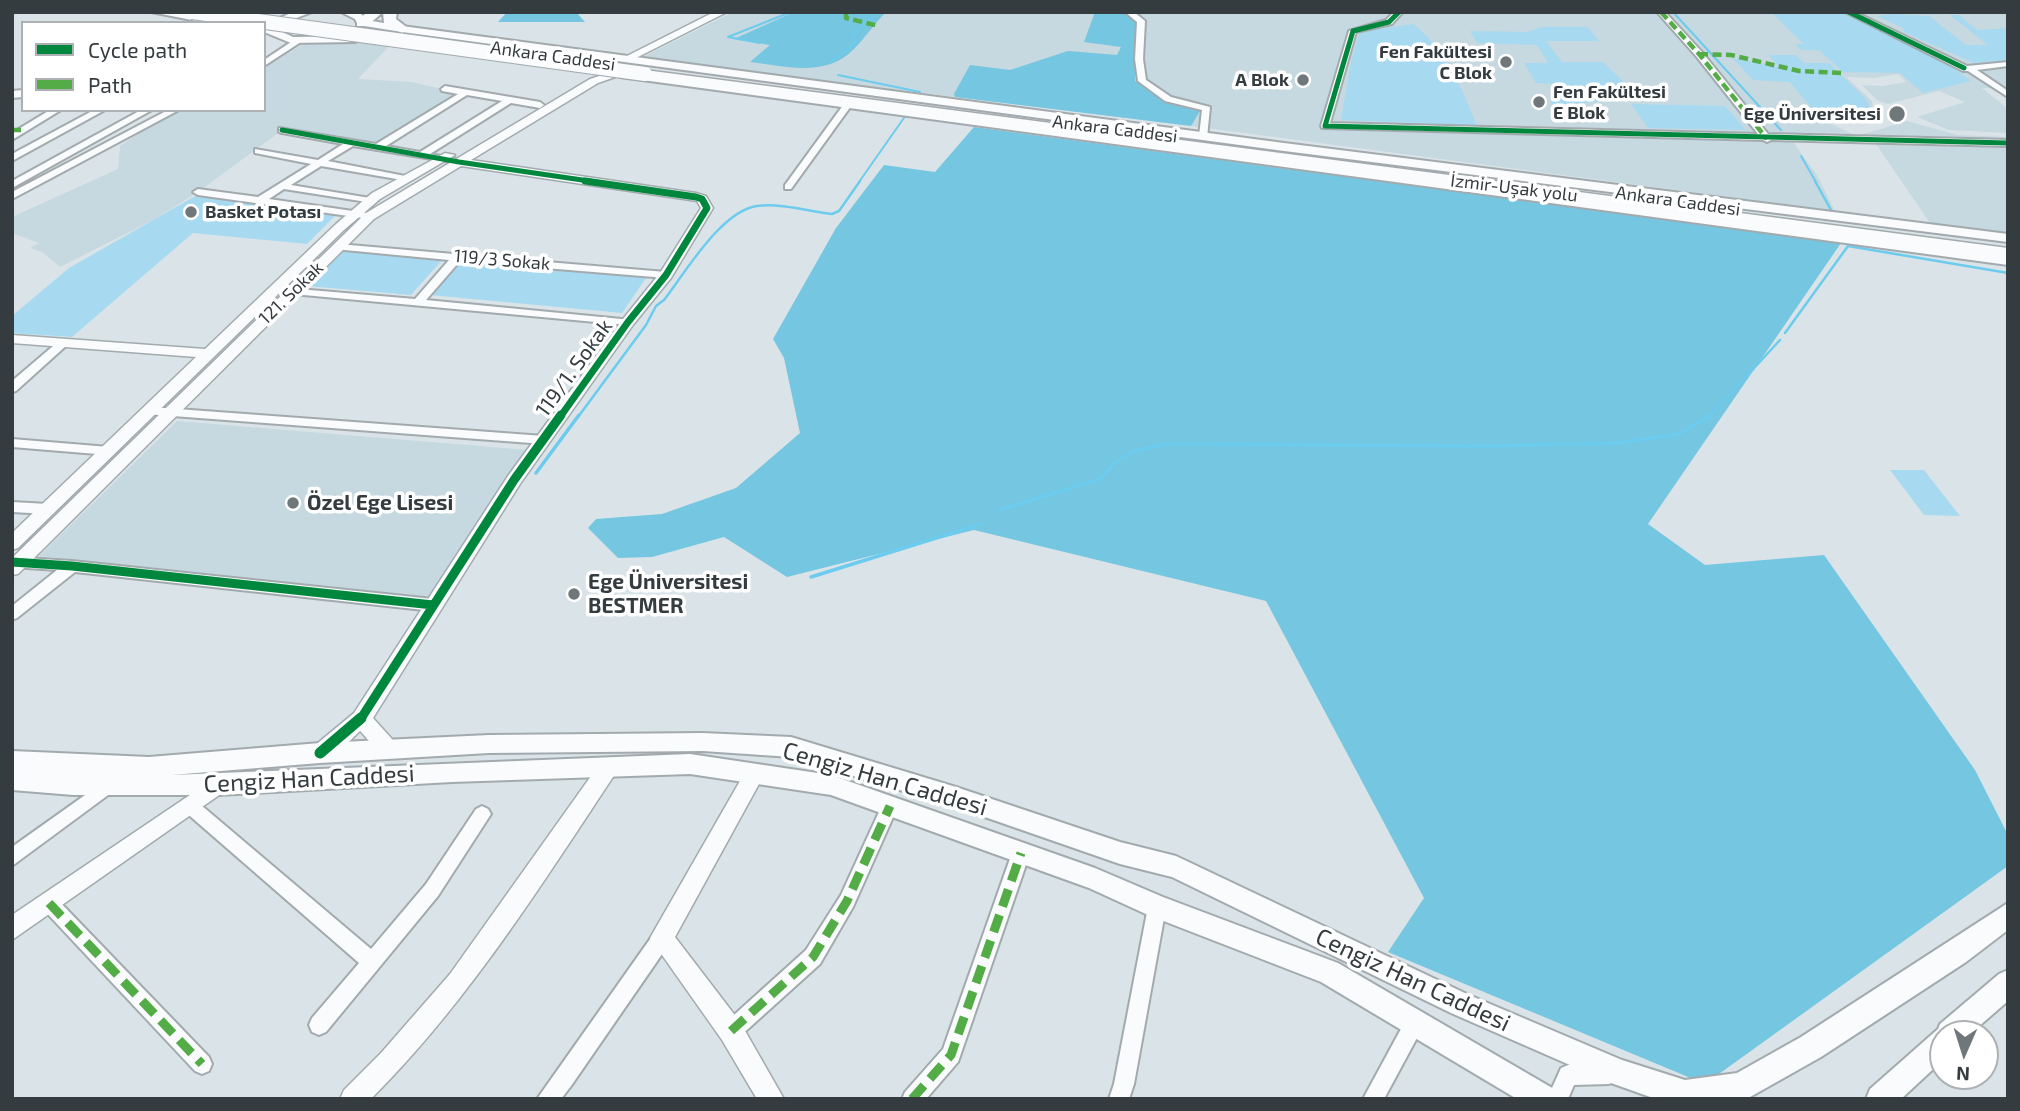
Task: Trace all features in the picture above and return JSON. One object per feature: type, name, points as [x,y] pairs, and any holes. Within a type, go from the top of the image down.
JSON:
[{"type":"highway","name":"Ankara Caddesi","points":[[192,12],[262,21]]},
{"type":"highway","name":"Ankara Caddesi","points":[[224,12],[1075,130],[1473,178]]},
{"type":"highway","points":[[362,23],[377,12]]},
{"type":"highway","points":[[390,12],[389,20],[402,29]]},
{"type":"highway","name":"Ankara Caddesi","points":[[266,22],[1144,139]]},
{"type":"highway","points":[[936,99],[1075,130],[1144,139]]},
{"type":"highway","name":"İzmir-Uşak yolu","points":[[1144,139],[2007,245]]},
{"type":"highway","points":[[1473,178],[1529,177]]},
{"type":"highway","points":[[1473,178],[1549,198]]},
{"type":"main road","points":[[156,12],[201,21]]},
{"type":"main road","points":[[269,35],[276,22],[307,12]]},
{"type":"main road","name":"Ankara Caddesi","points":[[346,12],[359,17],[362,23],[402,29],[1529,177],[2007,245]]},
{"type":"main road","points":[[330,38],[344,35],[362,23]]},
{"type":"main road","name":"Ankara Caddesi","points":[[269,35],[295,40],[361,39],[847,106],[1075,130],[2008,261]]},
{"type":"main road","name":"Cengiz Han Caddesi","points":[[12,761],[149,768],[391,748],[594,742],[703,742],[791,747],[956,797],[1120,853],[1176,867],[1460,1004],[1621,1073],[1693,1096]]},
{"type":"main road","name":"Cengiz Han Caddesi","points":[[12,780],[74,785],[218,785],[452,772],[690,764],[831,785],[1095,880],[1329,972],[1544,1099]]},
{"type":"main road","points":[[12,789],[74,785]]},
{"type":"main road","points":[[1693,1096],[1740,1087],[1834,1032],[1956,953],[2008,915]]},
{"type":"main road","points":[[1968,1020],[2004,991]]},
{"type":"main road","points":[[1880,1099],[1929,1054]]},
{"type":"street","points":[[628,58],[722,12]]},
{"type":"street","points":[[1129,12],[1141,21],[1139,59],[1142,81],[1168,99],[1207,110],[1204,136]]},
{"type":"street","points":[[1399,12],[1390,22],[1353,31],[1325,126],[2008,143]]},
{"type":"street","points":[[1661,12],[1699,54],[1766,139]]},
{"type":"street","points":[[1849,12],[1967,68],[2008,103]]},
{"type":"street","points":[[1857,12],[1967,68],[2008,95]]},
{"type":"street","points":[[266,62],[295,40]]},
{"type":"street","points":[[1967,68],[2008,64]]},
{"type":"street","name":"121. Sokak","points":[[12,544],[275,290],[365,210],[405,179],[582,79],[583,75],[579,69]]},
{"type":"street","name":"121. Sokak","points":[[14,564],[338,247],[365,210],[459,162],[594,81],[614,74]]},
{"type":"street","points":[[446,89],[540,105]]},
{"type":"street","points":[[378,148],[465,93]]},
{"type":"street","points":[[422,155],[508,101]]},
{"type":"street","points":[[788,187],[847,106]]},
{"type":"street","points":[[12,138],[17,130],[53,112]]},
{"type":"street","points":[[12,158],[102,112]]},
{"type":"street","points":[[12,185],[144,112]]},
{"type":"street","points":[[12,196],[171,112]]},
{"type":"street","points":[[121,115],[136,116]]},
{"type":"street","points":[[282,130],[459,162]]},
{"type":"street","points":[[259,201],[352,142]]},
{"type":"street","points":[[258,151],[405,179]]},
{"type":"street","name":"119/1. Sokak","points":[[320,753],[361,719],[514,480],[628,322],[666,275],[707,208],[702,199],[459,162]]},
{"type":"street","points":[[282,186],[365,210]]},
{"type":"street","points":[[198,192],[259,201],[365,210]]},
{"type":"street","name":"119/3 Sokak","points":[[338,247],[666,275]]},
{"type":"street","points":[[418,303],[459,256]]},
{"type":"street","points":[[275,290],[628,322]]},
{"type":"street","points":[[12,339],[209,354]]},
{"type":"street","points":[[12,388],[63,344]]},
{"type":"street","points":[[12,375],[26,376]]},
{"type":"street","points":[[150,411],[544,440]]},
{"type":"street","points":[[12,443],[109,451]]},
{"type":"street","points":[[12,507],[48,509]]},
{"type":"street","points":[[14,564],[72,566],[433,605]]},
{"type":"street","points":[[12,614],[72,566]]},
{"type":"street","points":[[361,719],[391,748]]},
{"type":"street","points":[[353,1099],[444,1003],[608,768]]},
{"type":"street","points":[[547,1099],[564,1079],[662,938],[755,774]]},
{"type":"street","points":[[12,858],[110,785]]},
{"type":"street","points":[[12,929],[218,785]]},
{"type":"street","points":[[189,806],[371,961]]},
{"type":"street","points":[[731,1031],[813,957],[847,901],[890,806]]},
{"type":"street","points":[[319,1025],[432,890],[482,814]]},
{"type":"street","points":[[912,1099],[951,1055],[1021,853]]},
{"type":"street","points":[[49,903],[202,1064]]},
{"type":"street","points":[[1119,1099],[1157,906]]},
{"type":"street","points":[[662,938],[731,1031],[771,1099]]},
{"type":"street","points":[[1373,1099],[1415,1023]]},
{"type":"street","points":[[1557,1099],[1568,1074],[1621,1073]]},
{"type":"shaded area","points":[[507,12],[576,12],[585,22],[498,22]]},
{"type":"shaded area","name":"Ege Üniversitesi","points":[[733,12],[2008,12],[2008,89],[1982,88],[2008,109],[2008,133],[1949,130],[1917,117],[1965,102],[1939,91],[1888,104],[1878,101],[1862,85],[1883,86],[1906,82],[1898,74],[1875,78],[1846,77],[1872,101],[1873,109],[1831,124],[1857,136],[1907,121],[1958,135],[2008,137],[2008,233],[1930,223],[1876,144],[1793,142],[1817,175],[1835,211],[1191,126],[641,58]]},
{"type":"shaded area","points":[[794,12],[886,12],[854,49],[831,64],[805,68],[750,62],[770,45],[734,39]]},
{"type":"shaded area","points":[[1095,12],[1122,12],[1136,21],[1135,81],[1167,103],[1200,111],[1191,126],[955,97],[954,94],[970,65],[1010,70],[1068,51],[1117,55],[1121,47],[1084,42]]},
{"type":"shaded area","points":[[1771,12],[1843,12],[1949,65],[1971,81],[1923,93],[1900,73],[1843,72],[1819,50],[1801,50],[1795,44],[1804,44]]},
{"type":"shaded area","points":[[1950,15],[1959,15],[1977,30],[2008,28],[2008,60],[1974,63],[1904,32],[1903,28],[1877,16],[1929,16],[1966,45],[1988,45]]},
{"type":"shaded area","points":[[1413,24],[1425,34],[1444,58],[1459,84],[1477,126],[1341,120],[1351,62],[1360,32]]},
{"type":"shaded area","points":[[1541,27],[1588,27],[1599,41],[1546,41],[1562,62],[1603,62],[1632,90],[1619,91],[1623,100],[1553,105],[1550,101],[1561,99],[1552,84],[1536,83],[1524,63],[1548,63],[1537,45],[1477,43],[1470,31],[1527,32]]},
{"type":"shaded area","points":[[356,40],[391,44],[358,79],[412,82],[464,94],[378,147],[281,131],[198,192],[155,219],[60,267],[42,252],[30,248],[39,243],[12,233],[12,217],[118,169],[120,146],[177,112],[266,112],[266,67],[305,43]]},
{"type":"shaded area","points":[[1768,55],[1796,55],[1804,63],[1829,63],[1867,100],[1870,107],[1825,124],[1790,82],[1753,80],[1733,58],[1779,67]]},
{"type":"shaded area","points":[[1631,104],[1725,106],[1746,130],[1648,128]]},
{"type":"shaded area","points":[[974,127],[1841,243],[1648,524],[1705,565],[1824,555],[1975,770],[2008,835],[2008,866],[1705,1084],[1388,952],[1424,898],[1266,601],[974,530],[787,577],[724,537],[652,557],[618,558],[588,528],[596,519],[662,514],[736,488],[800,433],[784,358],[773,339],[836,228],[884,165],[935,172]]},
{"type":"shaded area","points":[[197,195],[336,215],[307,244],[193,233],[72,337],[12,333],[12,316],[69,268]]},
{"type":"shaded area","points":[[343,251],[443,259],[411,295],[307,286]]},
{"type":"shaded area","points":[[460,260],[646,278],[622,313],[430,295]]},
{"type":"shaded area","name":"Özel Ege Lisesi","points":[[177,421],[528,450],[431,597],[39,556]]},
{"type":"shaded area","points":[[1890,470],[1924,470],[1960,516],[1924,515]]},
{"type":"waterway","points":[[760,43],[728,37],[791,12]]},
{"type":"waterway","points":[[832,61],[856,42],[853,34],[877,12]]},
{"type":"waterway","points":[[1673,12],[1781,130]]},
{"type":"waterway","points":[[838,75],[920,92]]},
{"type":"waterway","points":[[859,182],[906,115]]},
{"type":"waterway","points":[[1801,156],[1816,182]]},
{"type":"waterway","points":[[578,417],[646,325],[656,306],[664,300],[705,245],[730,219],[744,210],[766,205],[832,214],[839,211],[860,181]]},
{"type":"waterway","points":[[1815,181],[1831,210]]},
{"type":"waterway","points":[[1785,333],[1848,246],[2008,273]]},
{"type":"waterway","points":[[1711,415],[1780,340]]},
{"type":"waterway","points":[[536,473],[579,415]]},
{"type":"waterway","points":[[1000,510],[1100,479],[1116,462],[1134,451],[1166,444],[1487,446],[1617,443],[1679,434],[1711,415]]},
{"type":"waterway","points":[[811,577],[981,524]]},
{"type":"marked path","points":[[846,12],[846,18],[879,26]]},
{"type":"marked path","points":[[1661,12],[1699,54],[1767,139]]},
{"type":"marked path","points":[[1699,54],[1731,55],[1799,71],[1842,73]]},
{"type":"marked path","points":[[12,130],[22,130]]},
{"type":"marked path","points":[[731,1031],[813,957],[847,901],[890,806]]},
{"type":"marked path","points":[[912,1099],[951,1055],[1021,853]]},
{"type":"marked path","points":[[49,903],[202,1064]]},
{"type":"cycle path","points":[[1399,12],[1389,22],[1353,31],[1325,126],[2008,143]]},
{"type":"cycle path","points":[[1849,12],[1964,68]]},
{"type":"cycle path","points":[[282,130],[459,162],[696,197],[702,199],[707,208],[666,275],[628,322],[514,480],[361,719],[320,753]]},
{"type":"cycle path","points":[[12,562],[72,566],[433,605]]},
{"type":"place","name":"Fen Fakültesi C Blok","points":[[1506,62]]},
{"type":"place","name":"A Blok","points":[[1303,80]]},
{"type":"place","name":"Fen Fakültesi E Blok","points":[[1539,102]]},
{"type":"place","name":"Ege Üniversitesi","points":[[1897,114]]},
{"type":"place","name":"Basket Potası","points":[[191,212]]},
{"type":"place","name":"Özel Ege Lisesi","points":[[293,503]]},
{"type":"place","name":"Ege Üniversitesi BESTMER","points":[[574,594]]}]
